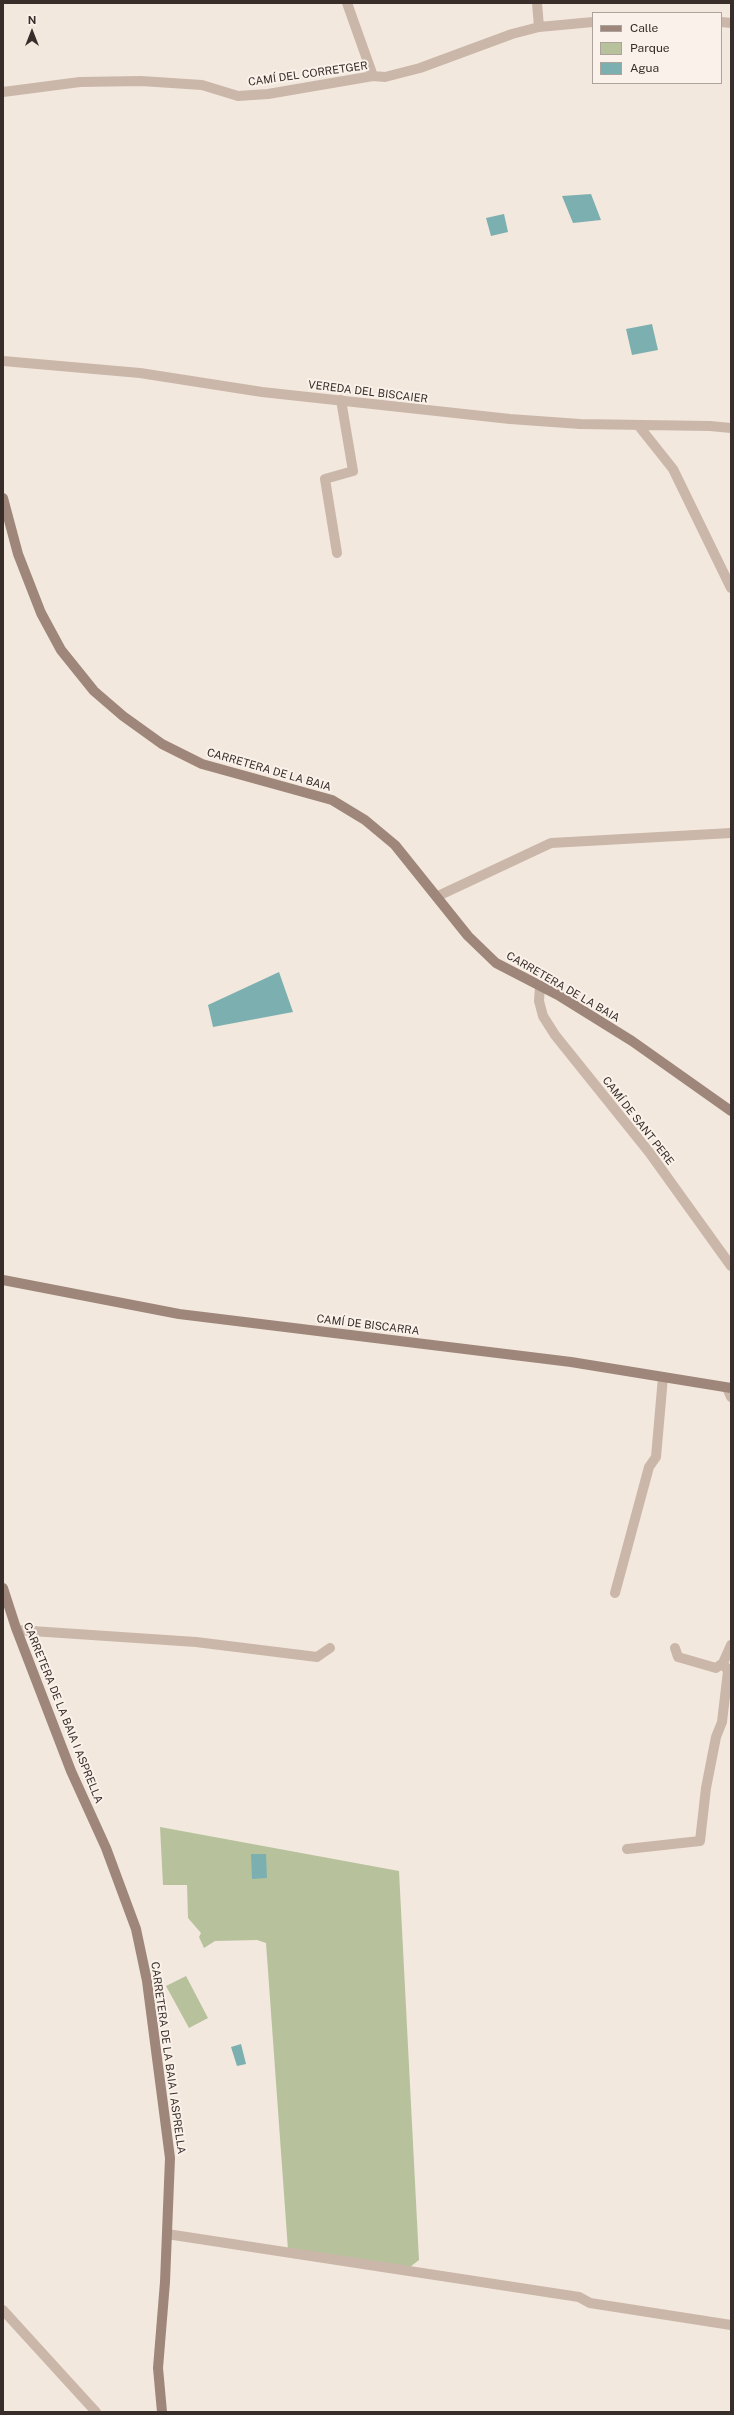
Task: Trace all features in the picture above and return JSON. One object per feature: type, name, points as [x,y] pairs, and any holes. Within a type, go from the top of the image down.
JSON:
[{"type":"main road","name":"CARRETERA DE LA BAIA","points":[[3,498],[18,554],[41,613],[61,650],[94,691],[123,716],[162,744],[202,764],[332,800],[365,820],[395,845],[438,896],[468,936],[496,963],[540,986],[632,1041],[731,1111]]},
{"type":"main road","points":[[3,1273],[3,1281]]},
{"type":"main road","name":"CAMÍ DE BISCARRA","points":[[3,1281],[179,1314],[571,1362],[663,1377],[730,1391]]},
{"type":"main road","name":"CARRETERA DE LA BAIA I ASPRELLA","points":[[3,1588],[17,1630],[71,1770],[106,1848],[136,1929],[155,2035],[170,2158],[167,2234],[158,2368],[162,2412]]},
{"type":"street","points":[[348,3],[373,76]]},
{"type":"street","points":[[538,3],[539,27]]},
{"type":"street","name":"CAMÍ DEL CORRETGER","points":[[3,92],[80,82],[141,81],[202,85],[238,96],[268,94],[373,76],[385,77],[420,68],[512,34],[539,27],[592,22]]},
{"type":"street","name":"VEREDA DEL BISCAIER","points":[[3,361],[140,372],[262,392],[510,419],[731,428]]},
{"type":"street","points":[[337,553],[325,479],[353,471],[341,400]]},
{"type":"street","points":[[638,425],[673,469],[731,588]]},
{"type":"street","points":[[438,896],[551,843],[731,833]]},
{"type":"street","name":"CAMÍ DE SANT PERE","points":[[540,986],[539,1001],[543,1016],[555,1035],[649,1152],[731,1266]]},
{"type":"street","points":[[615,1593],[649,1467],[656,1457],[663,1377]]},
{"type":"street","points":[[17,1630],[196,1642],[317,1657],[330,1648]]},
{"type":"street","points":[[675,1648],[678,1657],[716,1668],[723,1663],[731,1645]]},
{"type":"street","points":[[627,1849],[700,1841],[706,1788],[716,1737],[722,1722],[728,1671],[723,1663]]},
{"type":"street","points":[[167,2234],[572,2296],[590,2303],[731,2324]]},
{"type":"street","points":[[3,2310],[96,2412]]},
{"type":"green space","points":[[160,1827],[399,1871],[419,2260],[410,2267],[288,2250],[266,1943],[257,1940],[215,1941],[204,1948],[199,1937],[201,1933],[188,1918],[187,1885],[163,1885]]},
{"type":"green space","points":[[186,1976],[208,2018],[189,2028],[166,1986]]},
{"type":"water","points":[[591,194],[601,220],[573,223],[562,196]]},
{"type":"water","points":[[504,214],[508,232],[491,236],[486,218]]},
{"type":"water","points":[[652,324],[658,350],[632,355],[626,329]]},
{"type":"water","points":[[279,972],[293,1012],[213,1027],[208,1005]]},
{"type":"water","points":[[251,1854],[266,1854],[267,1878],[252,1879]]},
{"type":"water","points":[[241,2044],[246,2064],[237,2066],[231,2047]]}]
